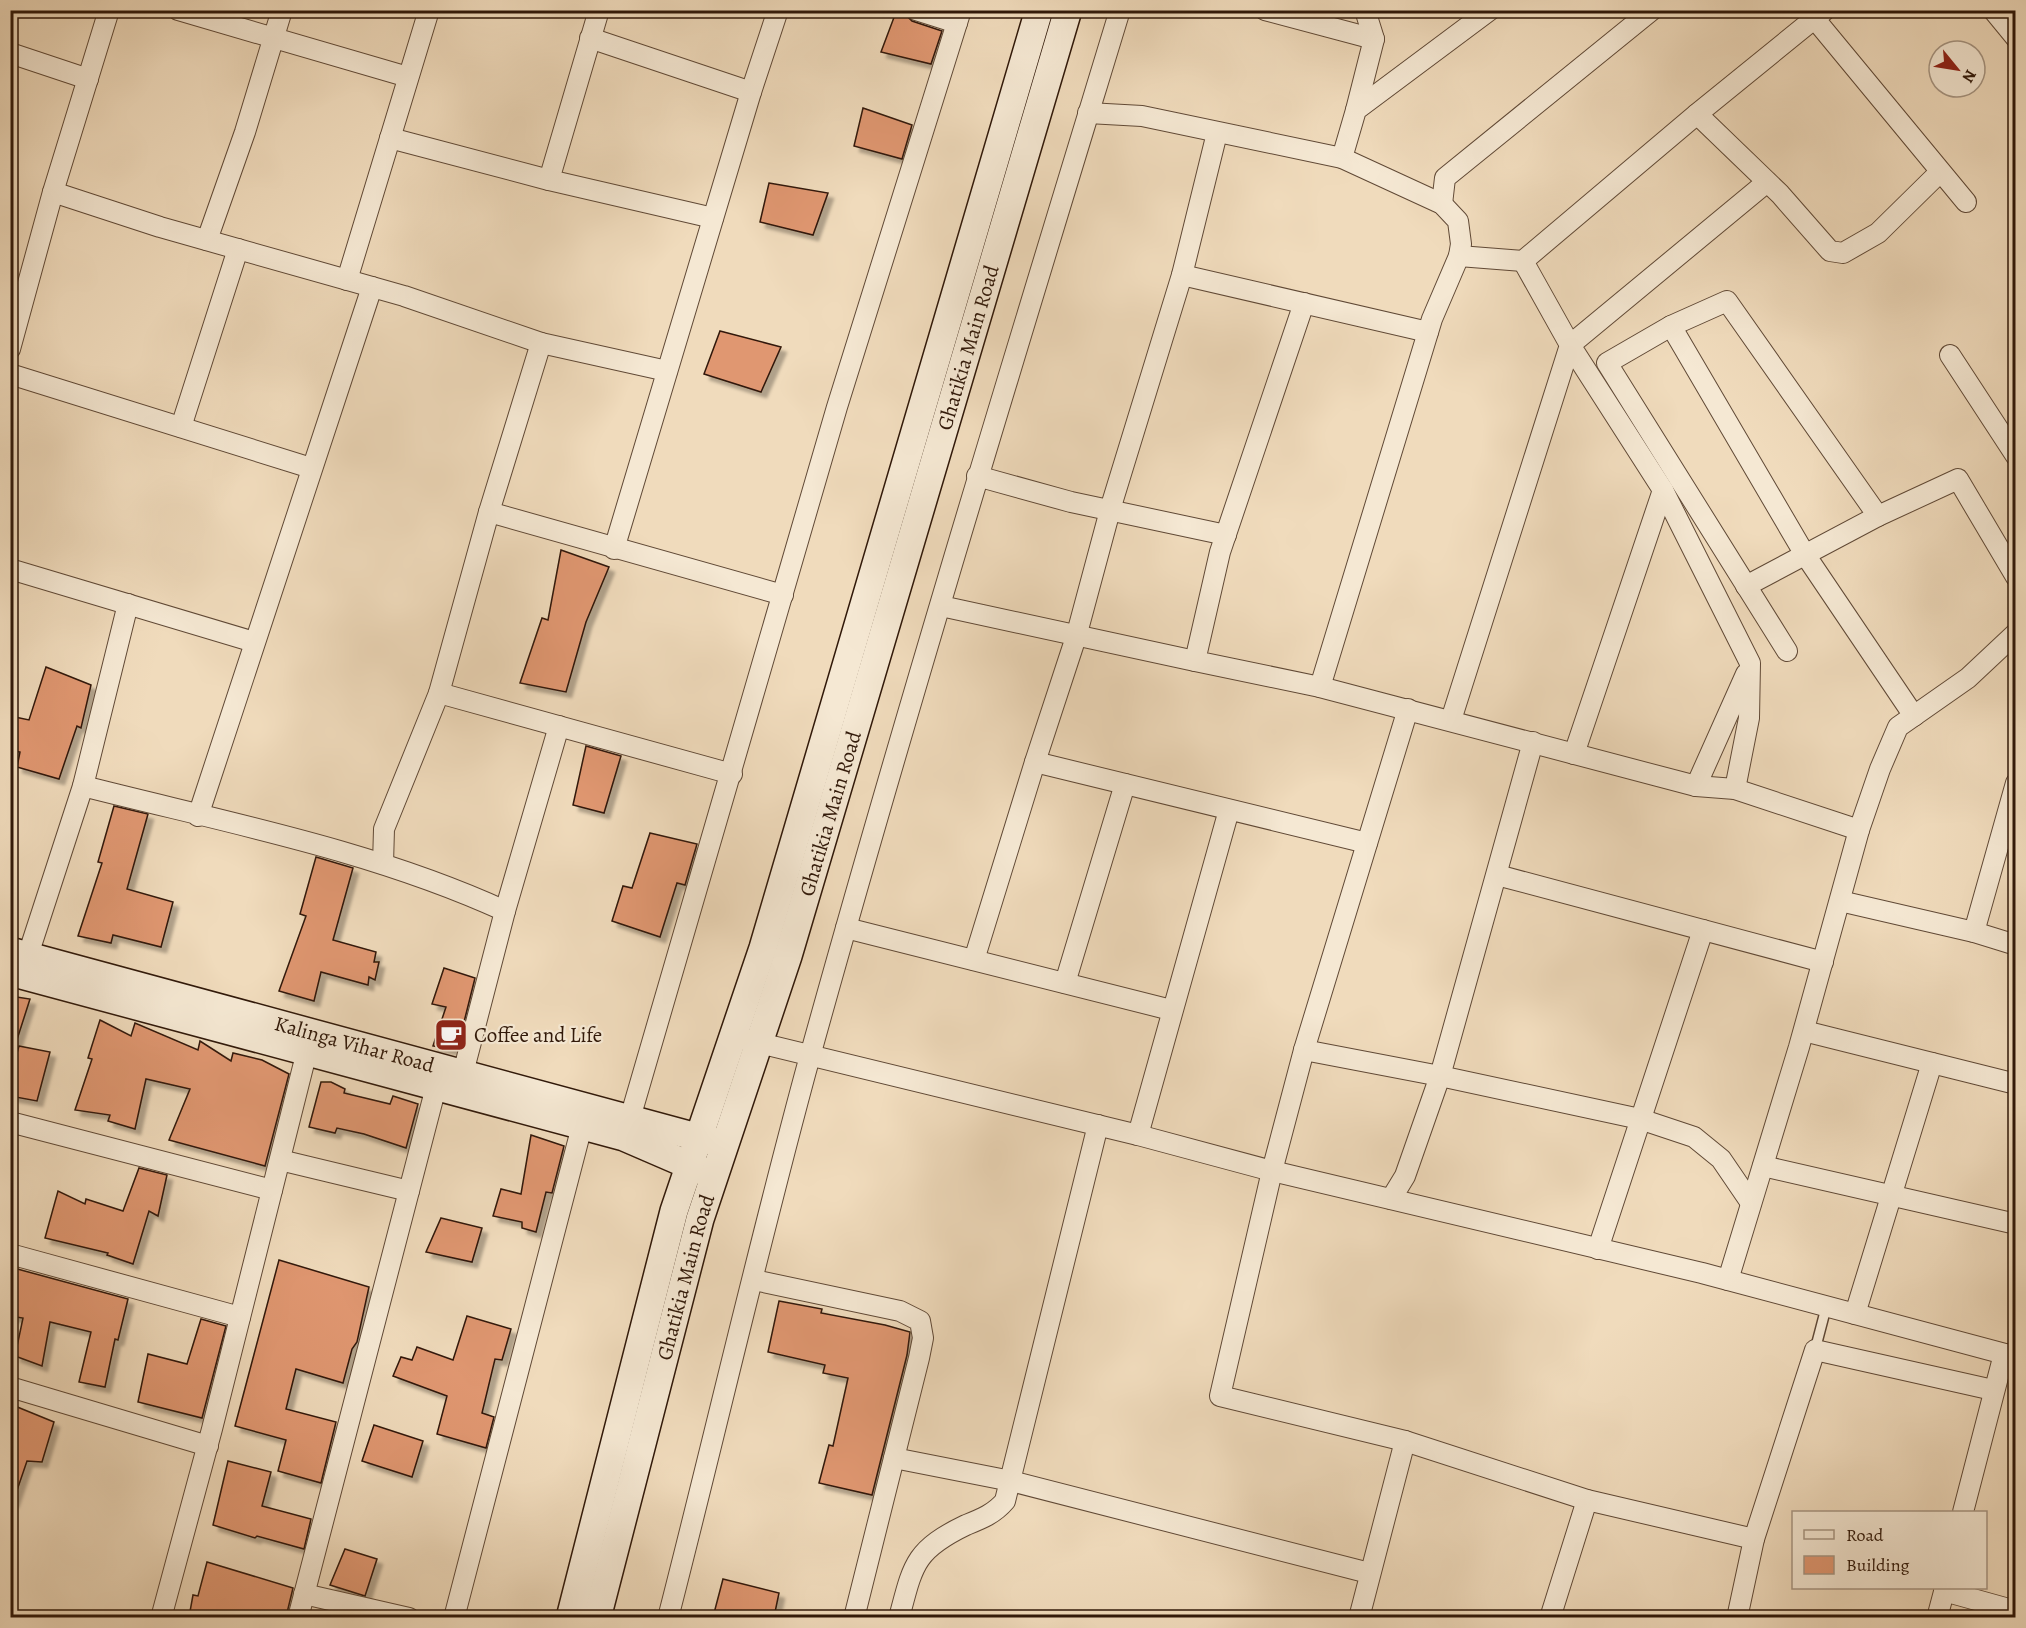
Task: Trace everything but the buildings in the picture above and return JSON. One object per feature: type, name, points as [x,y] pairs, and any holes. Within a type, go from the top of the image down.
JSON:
[{"type":"street","points":[[10,349],[53,192],[109,10]]},
{"type":"street","points":[[177,10],[408,77]]},
{"type":"street","points":[[207,240],[245,132],[282,10]]},
{"type":"street","points":[[347,280],[429,10]]},
{"type":"street","points":[[549,180],[599,10]]},
{"type":"street","points":[[614,549],[712,218],[778,10]]},
{"type":"street","points":[[627,1128],[732,774],[837,407],[959,17],[916,10]]},
{"type":"street","name":"Ghatikia Main Road","points":[[570,1617],[674,1211],[766,937],[1039,10]]},
{"type":"street","name":"Ghatikia Main Road","points":[[597,1617],[700,1219],[795,933],[1068,10]]},
{"type":"street","points":[[668,1617],[810,1056],[846,928],[977,476],[1120,10]]},
{"type":"street","points":[[1342,158],[1374,39],[1365,10]]},
{"type":"street","points":[[1356,110],[1490,10]]},
{"type":"street","points":[[1442,204],[1445,178],[1652,10]]},
{"type":"street","points":[[1993,10],[2016,38]]},
{"type":"street","points":[[1264,11],[1374,39]]},
{"type":"street","points":[[1459,256],[1523,261],[1819,14],[1940,172],[1966,202]]},
{"type":"street","points":[[590,38],[751,92]]},
{"type":"street","points":[[10,53],[88,80]]},
{"type":"street","points":[[1088,113],[1142,116],[1217,134],[1342,158],[1442,204],[1458,222],[1461,244],[1459,256],[1428,332],[1320,687]]},
{"type":"street","points":[[1697,114],[1767,182],[1830,251],[1843,253],[1878,233],[1940,172]]},
{"type":"street","points":[[974,960],[1076,637],[1110,509],[1182,275],[1217,134]]},
{"type":"street","points":[[390,138],[549,180],[712,218]]},
{"type":"street","points":[[1451,720],[1570,345],[1767,182]]},
{"type":"street","points":[[53,192],[207,240],[372,287],[541,343],[667,371]]},
{"type":"street","points":[[181,427],[238,249]]},
{"type":"street","points":[[1523,261],[1570,345],[1663,490],[1750,663],[1749,718],[1735,789]]},
{"type":"street","points":[[1182,275],[1428,332]]},
{"type":"street","points":[[198,816],[372,287]]},
{"type":"street","points":[[1787,651],[1607,363],[1671,326],[1727,301],[1878,516]]},
{"type":"street","points":[[1195,661],[1226,535],[1305,303]]},
{"type":"street","points":[[1671,326],[1804,553],[1914,716]]},
{"type":"street","points":[[383,864],[384,829],[439,693],[489,512],[541,343]]},
{"type":"street","points":[[1950,355],[2016,456]]},
{"type":"street","points":[[10,374],[311,468]]},
{"type":"street","points":[[977,476],[1071,502],[1226,535]]},
{"type":"street","points":[[1746,586],[1804,553],[1958,479],[2016,577]]},
{"type":"street","points":[[1574,754],[1663,490]]},
{"type":"street","points":[[489,512],[783,595]]},
{"type":"street","points":[[10,569],[254,642]]},
{"type":"street","points":[[16,959],[83,786],[128,604]]},
{"type":"street","points":[[941,606],[1076,637],[1320,687],[1696,786],[1735,789],[1859,830]]},
{"type":"street","points":[[1728,1280],[1804,1031],[1859,830],[1898,727],[1968,678],[2016,633]]},
{"type":"street","points":[[1696,786],[1750,663]]},
{"type":"street","points":[[439,693],[732,774]]},
{"type":"street","points":[[1408,709],[1304,1050],[1272,1171],[1220,1396],[1405,1441],[1587,1500],[1754,1539]]},
{"type":"street","points":[[463,1073],[505,911],[559,726]]},
{"type":"street","points":[[1391,1199],[1405,1176],[1440,1076],[1533,742]]},
{"type":"street","points":[[1035,762],[1367,843]]},
{"type":"street","points":[[1974,932],[2016,783]]},
{"type":"street","points":[[1065,983],[1125,784]]},
{"type":"street","points":[[83,786],[383,864],[448,885],[505,911]]},
{"type":"street","points":[[1138,1135],[1171,1010],[1229,810]]},
{"type":"street","points":[[1497,875],[1823,962]]},
{"type":"street","points":[[1840,901],[1974,932],[2016,945]]},
{"type":"street","points":[[846,928],[1171,1010]]},
{"type":"street","points":[[1598,1249],[1703,930]]},
{"type":"street","name":"Kalinga Vihar Road","points":[[16,959],[307,1051],[582,1126],[627,1128],[699,1138],[725,1145]]},
{"type":"street","name":"Kalinga Vihar Road","points":[[16,959],[463,1073],[627,1128],[689,1167],[715,1175]]},
{"type":"street","points":[[1804,1031],[2016,1084]]},
{"type":"street","points":[[733,1036],[1138,1135],[1272,1171],[1728,1280],[1826,1308],[2010,1355],[1993,1390],[1963,1511]]},
{"type":"street","points":[[1304,1050],[1440,1076],[1640,1119],[1694,1137],[1721,1159],[1751,1203]]},
{"type":"street","points":[[161,1617],[208,1446],[307,1051]]},
{"type":"street","points":[[1855,1314],[1932,1063]]},
{"type":"street","points":[[298,1617],[436,1087]]},
{"type":"street","points":[[10,1122],[272,1190]]},
{"type":"street","points":[[899,1617],[912,1572],[923,1552],[939,1538],[999,1508],[1005,1501],[1098,1125]]},
{"type":"street","points":[[454,1617],[582,1126]]},
{"type":"street","points":[[280,1160],[409,1191]]},
{"type":"street","points":[[1763,1166],[2016,1224]]},
{"type":"street","points":[[10,1254],[240,1317]]},
{"type":"street","points":[[754,1280],[900,1311],[920,1321],[923,1338],[919,1358],[854,1617]]},
{"type":"street","points":[[1737,1617],[1754,1539],[1815,1350],[1993,1390]]},
{"type":"street","points":[[10,1387],[208,1446]]},
{"type":"street","points":[[1359,1617],[1405,1441]]},
{"type":"street","points":[[894,1458],[1011,1481],[1369,1573]]},
{"type":"street","points":[[1550,1617],[1587,1500]]},
{"type":"street","points":[[1937,1617],[1944,1589],[2016,1611]]},
{"type":"street","points":[[304,1594],[409,1617]]},
{"type":"lane","points":[[1815,1350],[1826,1308]]},
{"type":"place","name":"Coffee and Life","points":[[451,1035]]}]
